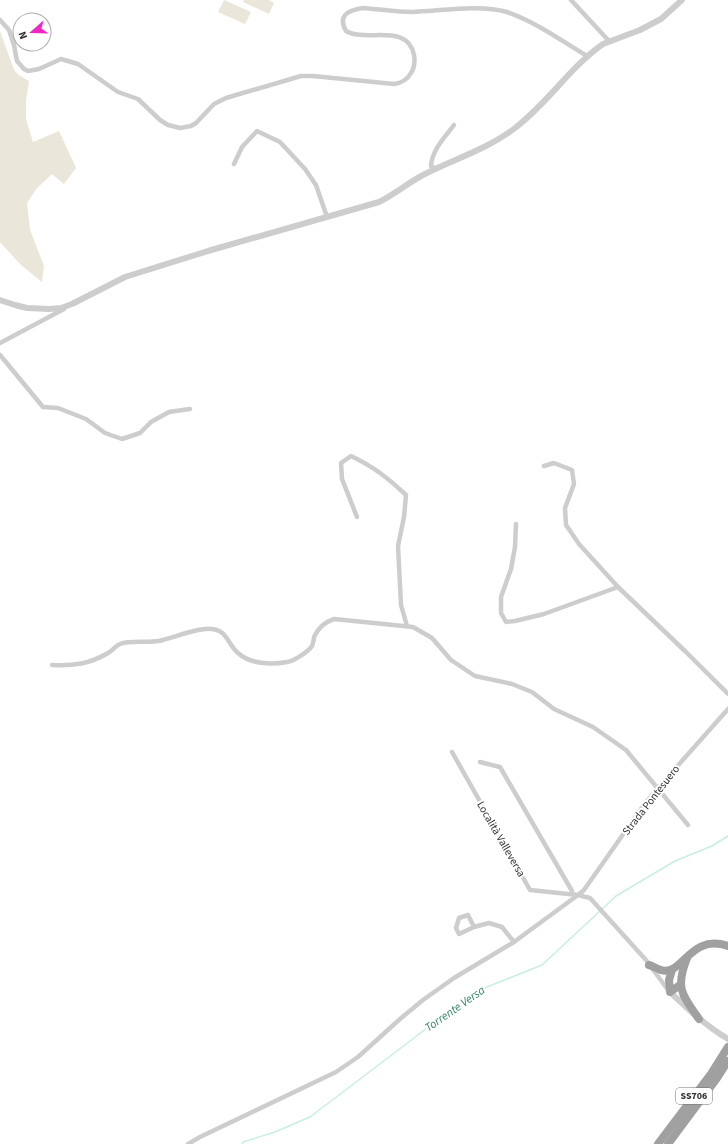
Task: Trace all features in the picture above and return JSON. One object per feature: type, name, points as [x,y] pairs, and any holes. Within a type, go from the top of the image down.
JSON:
[{"type":"highway","points":[[670,992],[669,980],[672,970],[697,948],[717,943],[728,946]]},
{"type":"highway","points":[[688,956],[681,972],[680,985],[685,1000],[698,1019]]},
{"type":"highway","points":[[649,965],[662,971],[672,970]]},
{"type":"highway","points":[[670,992],[680,985]]},
{"type":"highway","name":"SS706","points":[[658,1144],[711,1074],[728,1047]]},
{"type":"highway","name":"SS706","points":[[668,1144],[728,1061]]},
{"type":"highway","points":[[675,1144],[704,1105],[717,1078]]},
{"type":"street","points":[[571,0],[609,41]]},
{"type":"street","points":[[0,343],[125,277],[208,251],[379,202],[389,197],[415,179],[487,146],[514,129],[545,101],[587,56],[609,41],[640,30],[661,19],[682,0]]},
{"type":"street","points":[[0,20],[9,30],[17,61],[24,69],[28,71],[39,69],[61,59],[78,64],[118,92],[138,99],[160,120],[168,125],[180,128],[196,123],[214,104],[226,98],[301,76],[394,84],[401,83],[406,80],[413,70],[415,63],[414,54],[408,42],[394,36],[357,35],[346,31],[343,24],[343,19],[351,10],[356,9],[363,8],[412,12],[464,9],[500,11],[540,27],[587,56]]},
{"type":"street","points":[[436,169],[431,166],[432,158],[454,125]]},
{"type":"street","points":[[234,164],[242,147],[257,131],[280,142],[306,169],[316,185],[327,217]]},
{"type":"street","points":[[0,300],[38,310],[61,308],[72,304]]},
{"type":"street","points":[[0,355],[43,407],[58,408],[86,419],[105,433],[122,439],[140,432],[151,422],[169,412],[190,409]]},
{"type":"street","points":[[357,517],[342,479],[341,463],[351,456],[370,465],[390,479],[406,495],[404,517],[398,546],[401,605],[407,626]]},
{"type":"street","points":[[544,466],[554,463],[572,470],[574,484],[565,508],[566,525],[579,544],[618,587],[728,694]]},
{"type":"street","points":[[516,524],[515,547],[511,570],[500,597],[501,613],[506,622],[544,614],[618,587]]},
{"type":"street","points":[[52,665],[70,666],[92,662],[109,653],[119,644],[158,641],[194,631],[212,629],[220,631],[230,641],[237,652],[250,661],[272,663],[289,662],[312,646],[315,635],[324,624],[334,619],[413,627],[432,638],[450,660],[475,676],[512,684],[532,692],[554,709],[593,727],[626,750],[688,825]]},
{"type":"street","name":"Strada Pontesuero","points":[[188,1144],[336,1072],[358,1057],[423,1000],[454,978],[514,942],[578,895],[584,890],[643,806],[728,709]]},
{"type":"street","name":"Località Valleversa","points":[[452,752],[530,890],[572,894],[590,898],[649,965]]},
{"type":"street","points":[[480,762],[500,767],[572,891],[572,894]]},
{"type":"street","points":[[474,927],[468,914],[459,918],[456,928],[459,934],[474,927],[489,923],[502,927],[514,942]]},
{"type":"street","points":[[649,965],[670,992],[698,1019],[728,1038]]},
{"type":"shaded area","points":[[224,0],[251,12],[245,24],[218,12]]},
{"type":"shaded area","points":[[244,0],[269,0],[274,3],[269,14],[243,2]]},
{"type":"shaded area","points":[[0,31],[14,70],[29,81],[26,100],[26,119],[33,142],[59,131],[76,168],[64,184],[52,174],[37,188],[27,203],[30,230],[44,266],[42,282],[21,265],[0,242]]},
{"type":"waterway","name":"Torrente Versa","points":[[242,1144],[243,1142],[275,1132],[310,1117],[431,1025],[487,987],[542,965],[616,896],[675,861],[712,846],[728,836]]}]
